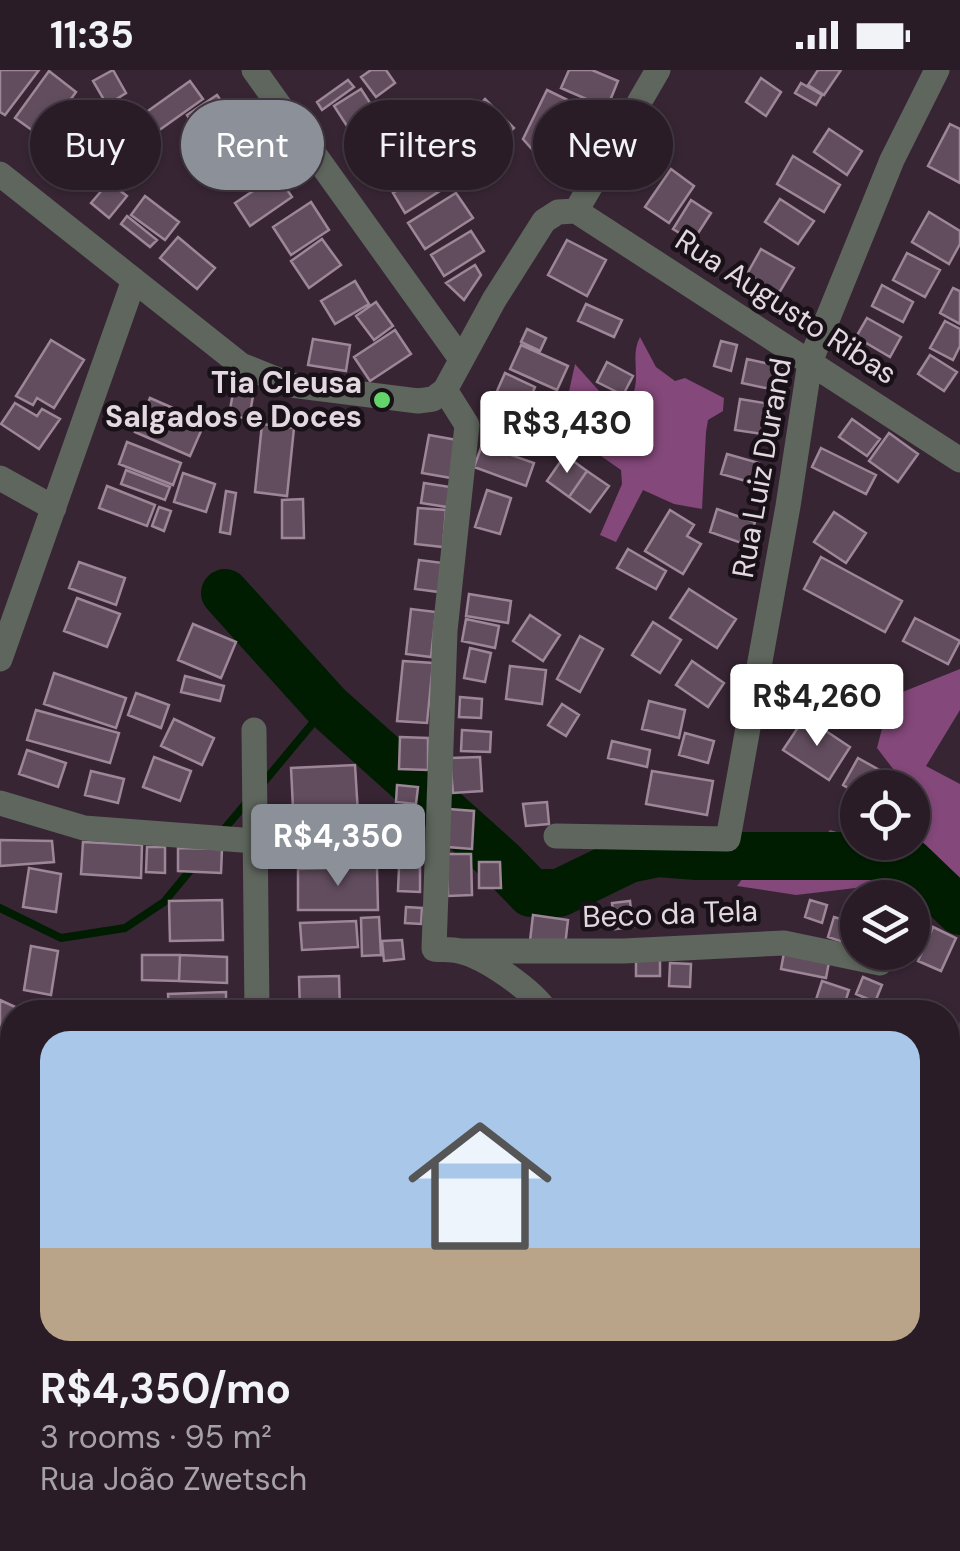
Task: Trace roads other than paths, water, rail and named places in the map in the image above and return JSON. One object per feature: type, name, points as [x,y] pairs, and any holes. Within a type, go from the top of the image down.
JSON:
[{"type":"street","points":[[254,70],[461,359]]},
{"type":"street","points":[[0,174],[241,365],[262,376],[291,385],[399,400],[433,399],[445,390],[544,221],[558,212],[576,210],[658,70]]},
{"type":"street","name":"Rua Luiz Durand","points":[[556,836],[728,839],[810,362],[892,160],[937,70]]},
{"type":"street","name":"Rua Augusto Ribas","points":[[576,210],[960,460]]},
{"type":"street","points":[[0,659],[134,280]]},
{"type":"street","name":"Beco da Tela","points":[[445,390],[467,425],[446,631],[434,949],[624,951],[784,943],[840,954]]},
{"type":"street","points":[[0,478],[54,508]]},
{"type":"street","points":[[254,730],[257,1000]]},
{"type":"street","points":[[0,803],[84,828],[255,852]]},
{"type":"street","name":"Beco da Tela","points":[[461,951],[520,983],[536,1000]]},
{"type":"waterway","points":[[225,593],[327,706],[531,893],[559,893],[629,859],[658,853],[877,856],[910,863],[960,911]]},
{"type":"waterway","points":[[263,783],[327,706]]},
{"type":"waterway","points":[[221,833],[247,802]]},
{"type":"waterway","points":[[0,908],[61,938],[125,928],[164,902],[193,867]]},
{"type":"place","name":"Tia Cleusa Salgados e Doces","points":[[382,400]]}]
